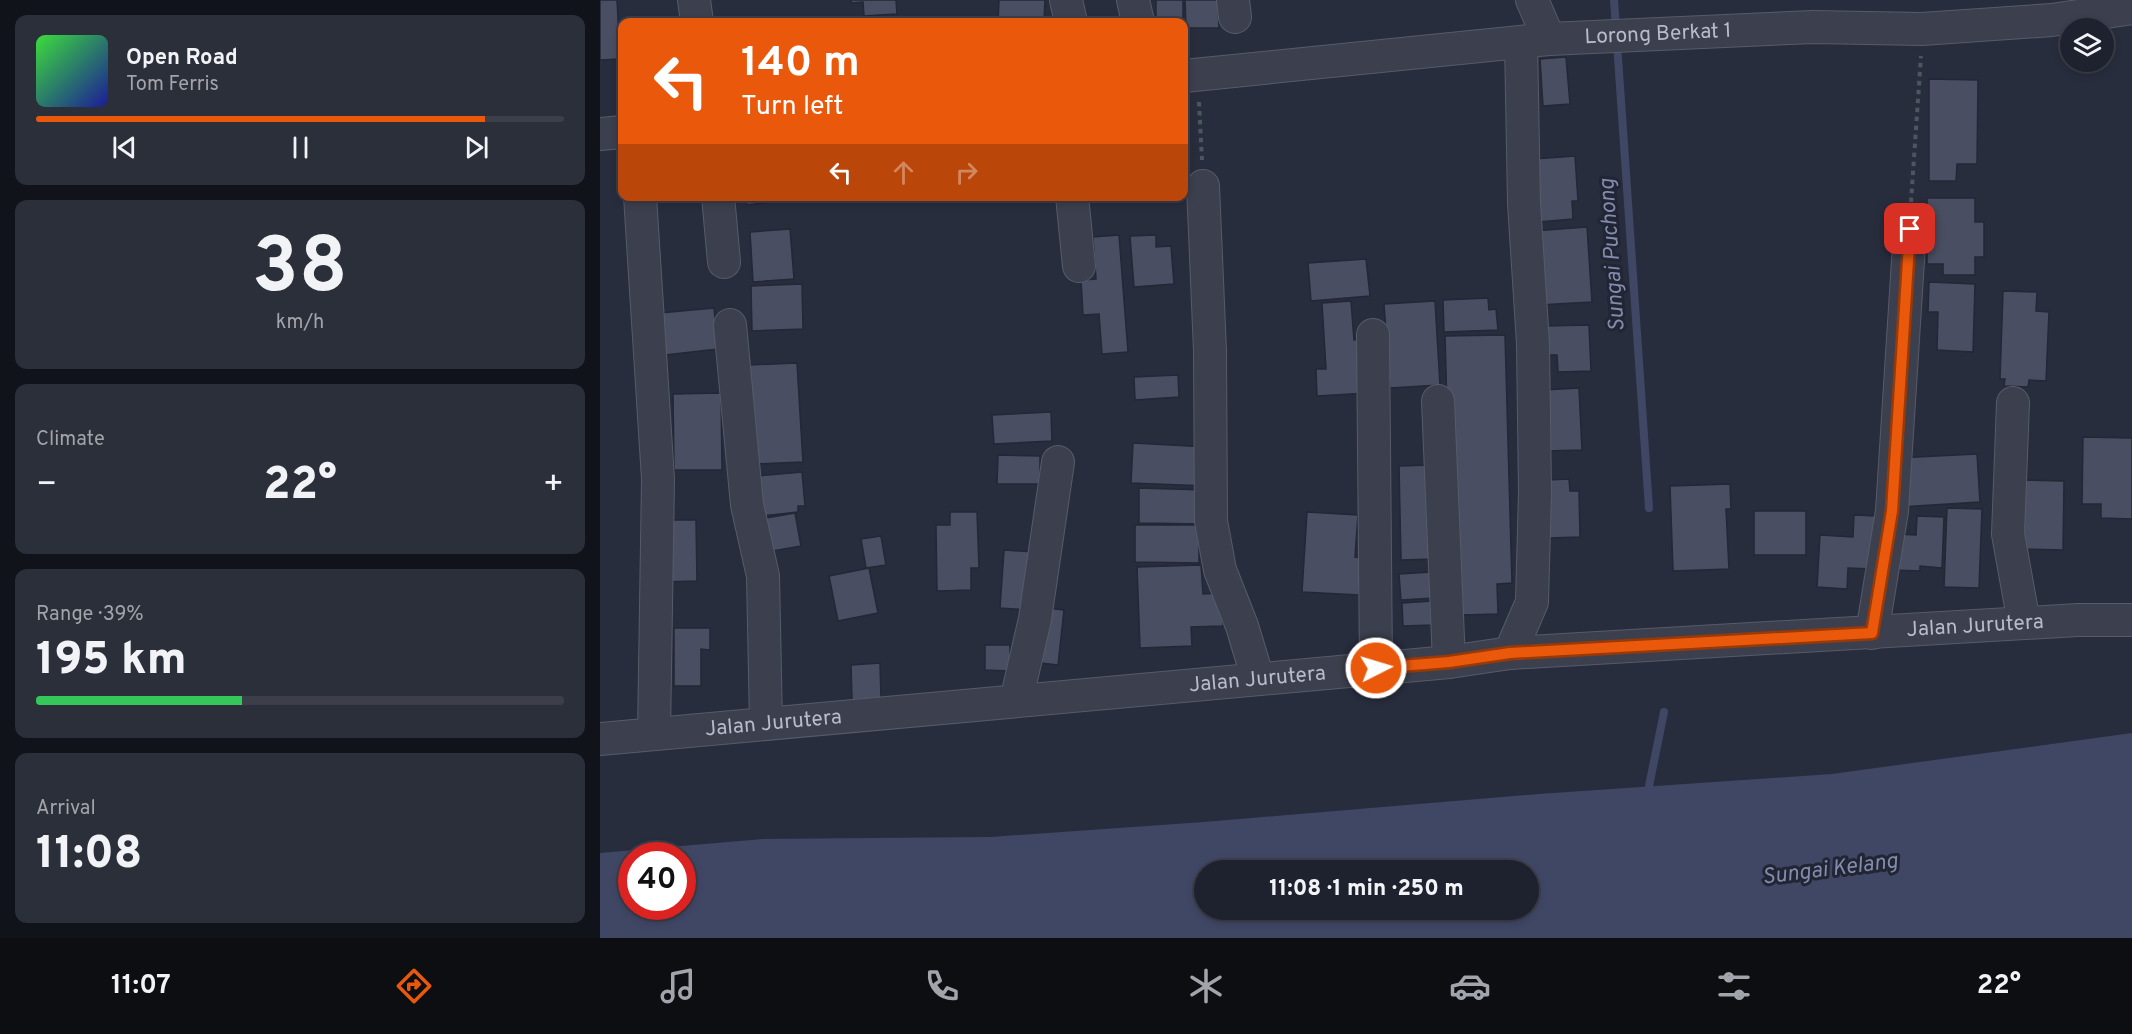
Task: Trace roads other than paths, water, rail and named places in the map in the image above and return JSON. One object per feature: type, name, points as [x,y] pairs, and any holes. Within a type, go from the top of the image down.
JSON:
[{"type":"street","points":[[694,0],[697,18]]},
{"type":"street","points":[[1066,0],[1070,18]]},
{"type":"street","points":[[1133,0],[1137,18]]},
{"type":"street","points":[[1510,653],[1532,602],[1535,492],[1533,344],[1524,203],[1535,40],[1532,0]]},
{"type":"street","name":"Lorong Berkat 1","points":[[1191,75],[1535,40],[1813,27],[1922,29],[2052,20],[2132,8]]},
{"type":"street","points":[[600,134],[618,132]]},
{"type":"street","points":[[1203,186],[1210,351],[1211,521],[1220,570],[1242,626],[1258,679]]},
{"type":"street","points":[[640,201],[658,479],[654,734]]},
{"type":"street","points":[[718,201],[724,262]]},
{"type":"street","points":[[1072,201],[1079,266]]},
{"type":"street","points":[[1872,633],[1892,511],[1910,229]]},
{"type":"street","points":[[730,325],[747,505],[763,576],[766,724]]},
{"type":"street","points":[[1373,335],[1376,668]]},
{"type":"street","points":[[1438,401],[1449,662]]},
{"type":"street","points":[[2013,403],[2008,534],[2024,623]]},
{"type":"street","points":[[1016,701],[1035,619],[1058,462]]},
{"type":"street","name":"Jalan Jurutera","points":[[600,739],[1449,662],[1510,653],[2024,623],[2132,620]]},
{"type":"water","name":"Sungai Kelang","points":[[2132,733],[2132,938],[600,938],[600,853],[618,851],[618,920],[696,920],[696,845],[763,839],[991,837],[1539,794],[1832,774]]},
{"type":"waterway","name":"Sungai Puchong","points":[[1614,0],[1616,28]]},
{"type":"waterway","name":"Sungai Puchong","points":[[1617,43],[1649,508]]},
{"type":"waterway","name":"Sungai Puchong","points":[[1654,794],[1649,786],[1664,712]]}]
